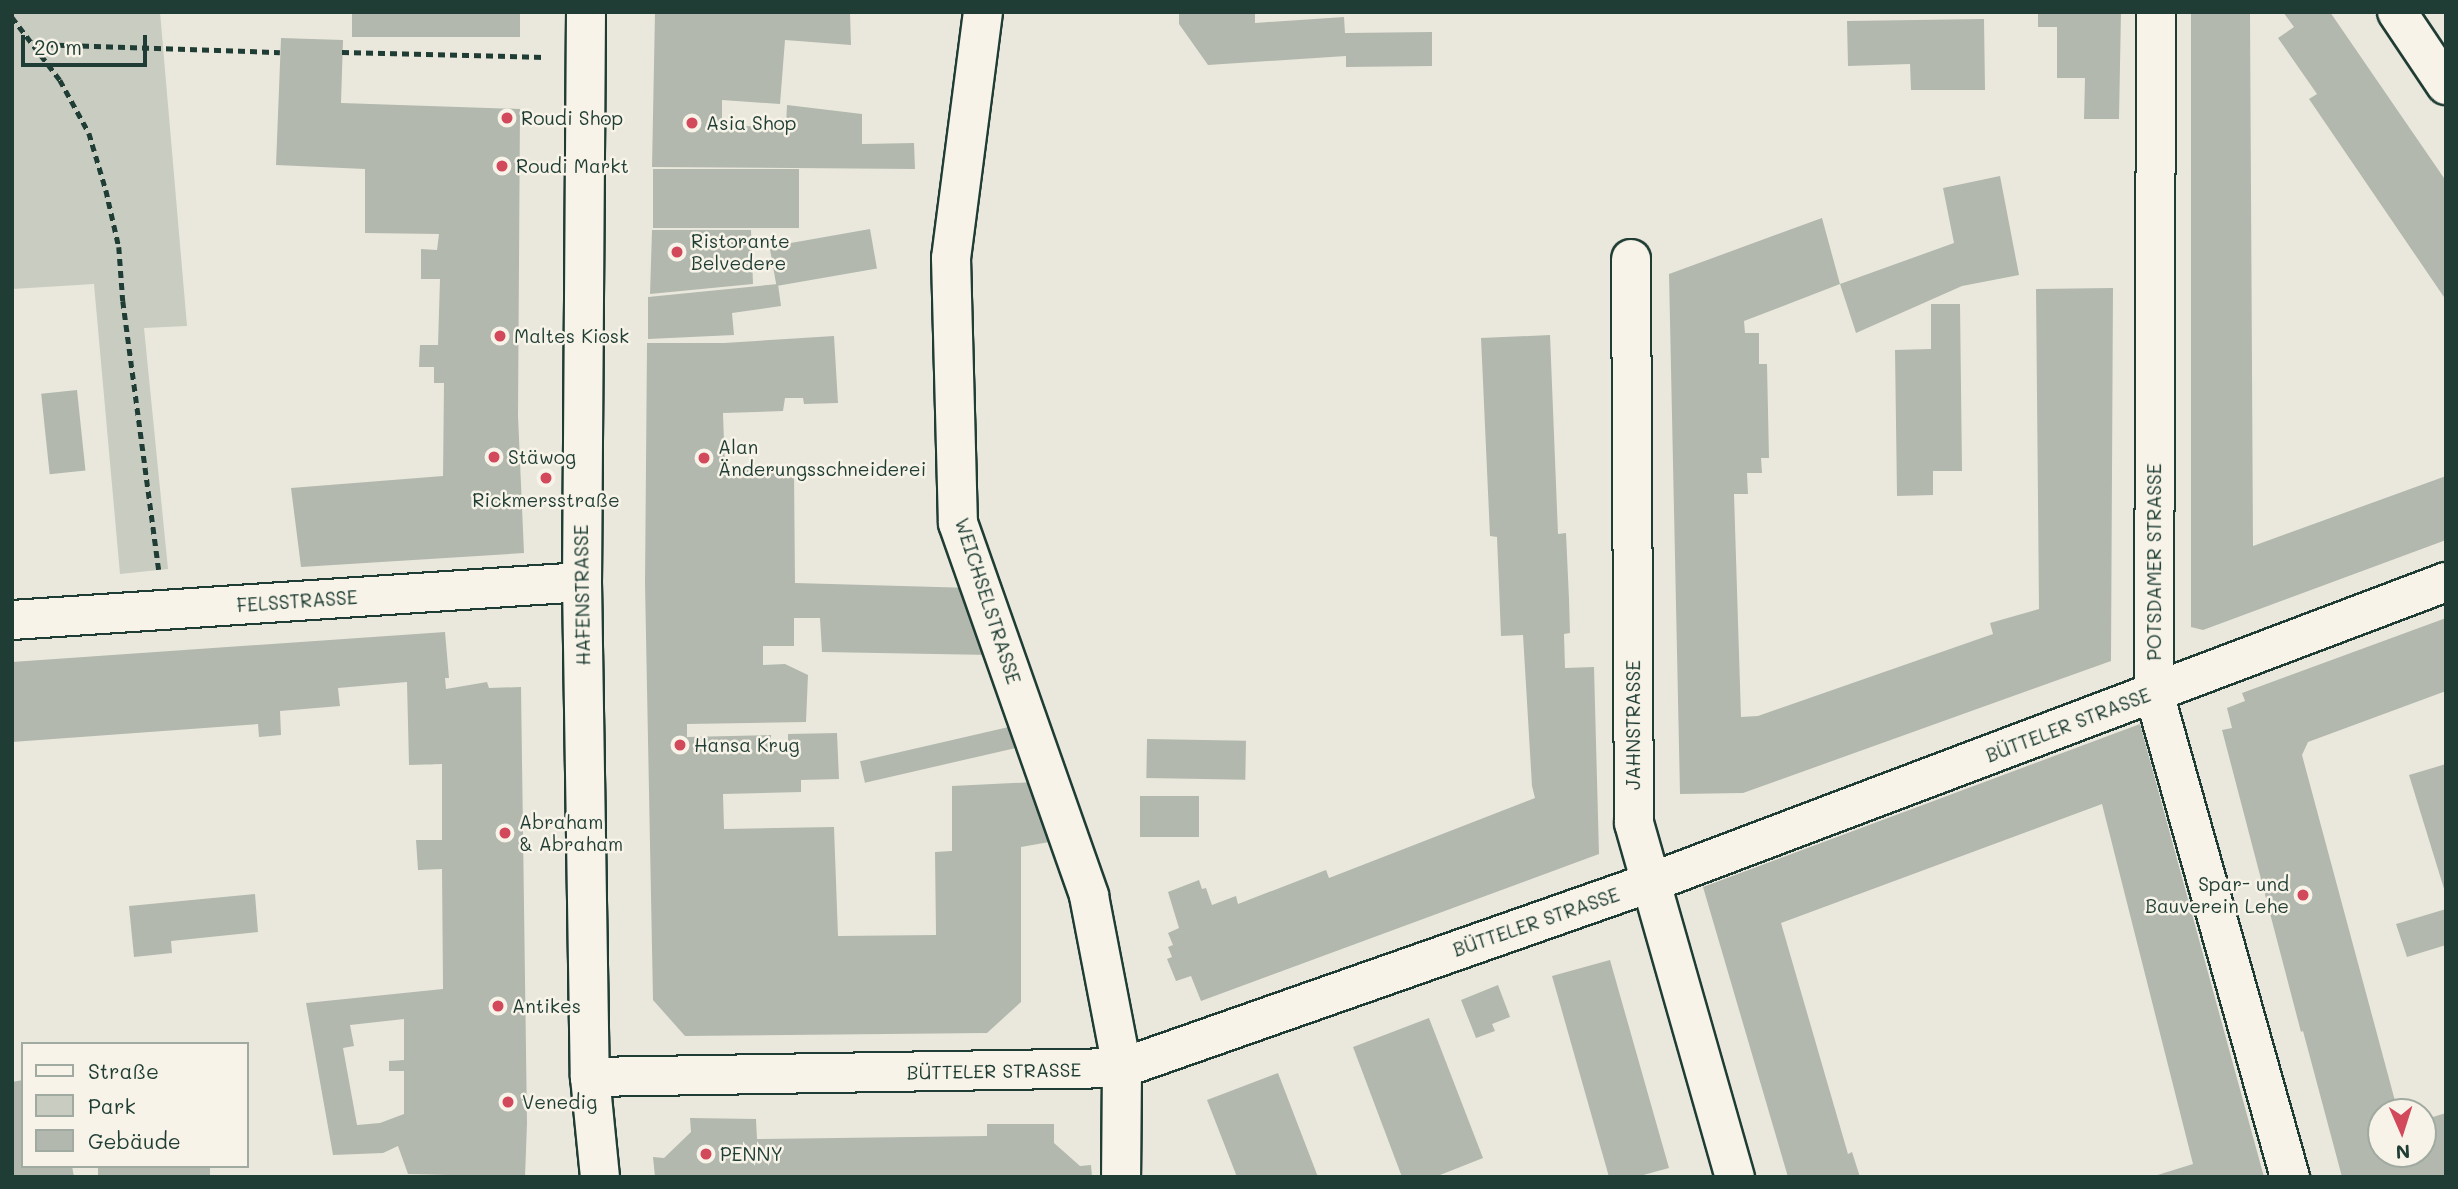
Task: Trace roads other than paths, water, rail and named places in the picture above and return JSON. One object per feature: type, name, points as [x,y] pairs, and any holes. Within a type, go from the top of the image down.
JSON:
[{"type":"street","name":"HAFENSTRASSE","points":[[586,12],[582,582],[590,1077],[600,1177]]},
{"type":"street","name":"WEICHSELSTRASSE","points":[[983,12],[951,258],[958,523],[1089,897],[1122,1069],[1121,1177]]},
{"type":"street","name":"POTSDAMER STRASSE","points":[[2156,12],[2154,693],[2290,1177]]},
{"type":"street","points":[[2397,12],[2446,85]]},
{"type":"street","name":"JAHNSTRASSE","points":[[1631,259],[1634,823],[1735,1177]]},
{"type":"street","name":"FELSSTRASSE","points":[[12,620],[582,582]]},
{"type":"street","name":"BÜTTELER STRASSE","points":[[590,1077],[1122,1069],[1652,882],[2446,582]]},
{"type":"place","name":"Roudi Shop","points":[[507,118]]},
{"type":"place","name":"Asia Shop","points":[[692,123]]},
{"type":"place","name":"Roudi Markt","points":[[502,166]]},
{"type":"place","name":"Ristorante Belvedere","points":[[677,252]]},
{"type":"place","name":"Maltes Kiosk","points":[[500,336]]},
{"type":"place","name":"Stäwog","points":[[494,457]]},
{"type":"place","name":"Alan Änderungsschneiderei","points":[[704,458]]},
{"type":"place","name":"Rickmersstraße","points":[[546,478]]},
{"type":"place","name":"Hansa Krug","points":[[680,745]]},
{"type":"place","name":"Abraham & Abraham","points":[[505,833]]},
{"type":"place","name":"Spar- und Bauverein Lehe","points":[[2303,895]]},
{"type":"place","name":"Antikes","points":[[498,1006]]},
{"type":"place","name":"Venedig","points":[[508,1102]]},
{"type":"place","name":"PENNY","points":[[706,1154]]}]
